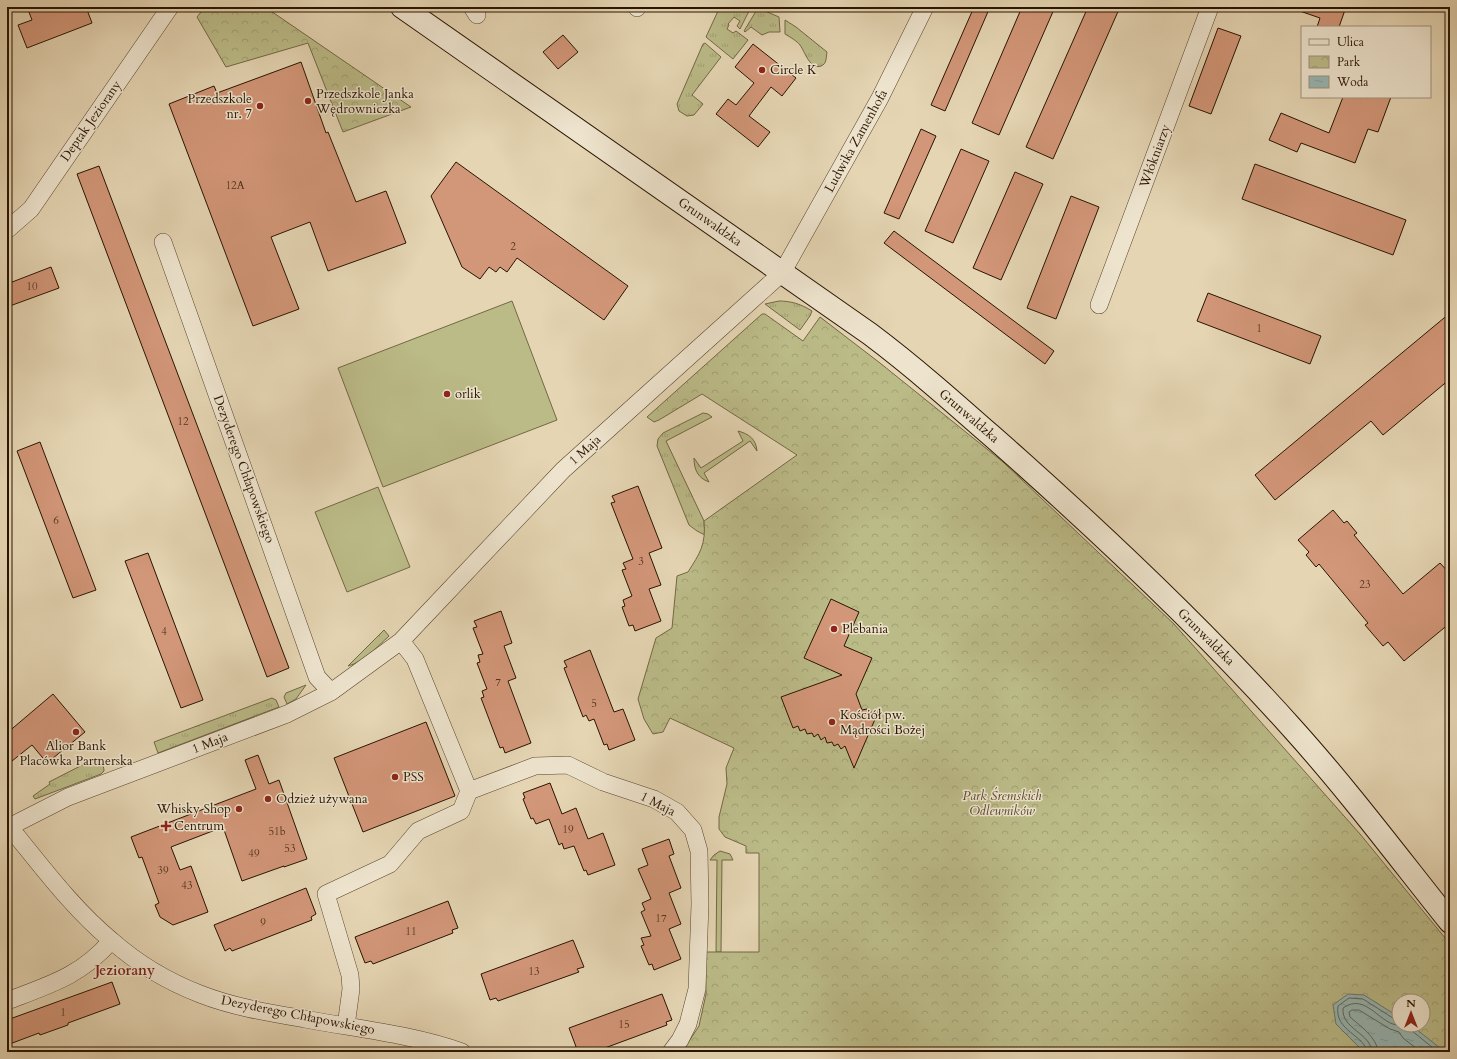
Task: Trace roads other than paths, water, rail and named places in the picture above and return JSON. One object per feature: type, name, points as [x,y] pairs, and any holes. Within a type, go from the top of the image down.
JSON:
[{"type":"main road","name":"Grunwaldzka","points":[[402,7],[863,329],[899,356],[977,424],[1078,513],[1184,614],[1262,695],[1311,749],[1450,922]]},
{"type":"street","name":"Deptak Jeziorany","points":[[7,230],[31,208],[170,7]]},
{"type":"street","name":"Ludwika Zamenhofa","points":[[782,273],[880,98],[925,7]]},
{"type":"street","name":"Włókniarzy","points":[[1099,305],[1210,7]]},
{"type":"street","name":"Dezyderego Chłapowskiego","points":[[163,242],[317,677],[330,692]]},
{"type":"street","name":"1 Maja","points":[[8,825],[68,797],[287,714],[330,692],[401,641],[563,470],[782,273]]},
{"type":"street","points":[[346,1026],[351,989],[350,975],[326,894],[390,864],[418,831],[461,811],[469,791],[415,659],[401,641]]},
{"type":"street","name":"1 Maja","points":[[469,791],[535,766],[568,765],[603,782],[654,799],[677,812],[693,830],[699,851],[700,904],[697,989],[688,1024],[680,1040],[671,1052]]},
{"type":"street","name":"Dezyderego Chłapowskiego","points":[[8,825],[81,912],[111,941],[152,969],[199,994],[226,1003],[307,1020],[405,1036],[462,1052]]},
{"type":"street","points":[[7,1001],[73,974],[94,959],[111,941]]},
{"type":"water","points":[[1348,994],[1364,995],[1391,1012],[1391,1033],[1421,1033],[1445,1052],[1364,1052],[1336,1024],[1333,1005]]},
{"type":"place","name":"Circle K","points":[[762,70]]},
{"type":"place","name":"Przedszkole Janka Wędrowniczka","points":[[308,101]]},
{"type":"place","name":"Przedszkole nr. 7","points":[[260,106]]},
{"type":"place","name":"orlik","points":[[447,394]]},
{"type":"place","name":"Plebania","points":[[834,629]]},
{"type":"place","name":"Kościół pw. Mądrości Bożej","points":[[832,722]]},
{"type":"place","name":"Alior Bank Placówka Partnerska","points":[[76,732]]},
{"type":"place","name":"PSS","points":[[395,777]]},
{"type":"place","name":"Odzież używana","points":[[268,799]]},
{"type":"place","name":"Whisky Shop","points":[[239,809]]},
{"type":"place","name":"Centrum","points":[[166,826]]},
{"type":"district","name":"Jeziorany","points":[[125,970]]},
{"type":"park label","name":"Park Śremskich Odlewników","points":[[1002,804]]}]
